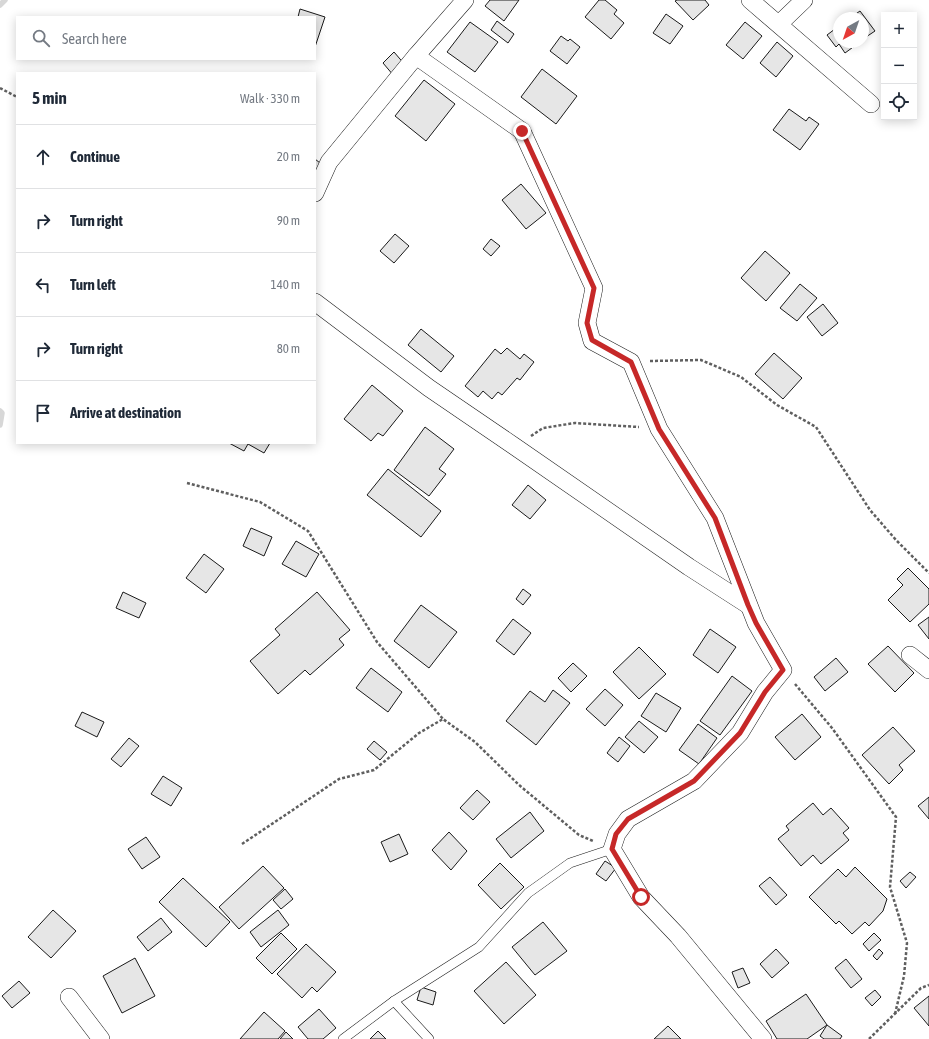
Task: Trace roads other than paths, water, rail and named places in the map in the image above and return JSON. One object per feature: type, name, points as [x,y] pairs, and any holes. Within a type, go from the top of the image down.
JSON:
[{"type":"street","points":[[316,191],[329,162],[416,56],[465,0]]},
{"type":"street","points":[[750,0],[871,104]]},
{"type":"street","points":[[779,24],[804,0]]},
{"type":"street","points":[[416,56],[522,131],[594,288],[587,323],[592,340],[631,362],[659,429],[715,518],[756,623],[783,670],[765,692],[740,733],[694,781],[628,819],[616,834],[612,849],[641,897],[678,936],[763,1039]]},
{"type":"street","points":[[316,303],[429,388],[688,567],[748,605]]},
{"type":"street","points":[[910,655],[929,670]]},
{"type":"street","points":[[69,997],[102,1039]]},
{"type":"lane","points":[[343,1039],[394,1000],[479,947],[528,893],[564,867],[570,863],[612,849]]},
{"type":"lane","points":[[394,1000],[429,1039]]},
{"type":"waterway","points":[[0,5],[5,0]]},
{"type":"waterway","points":[[0,411],[2,413],[0,425]]}]
